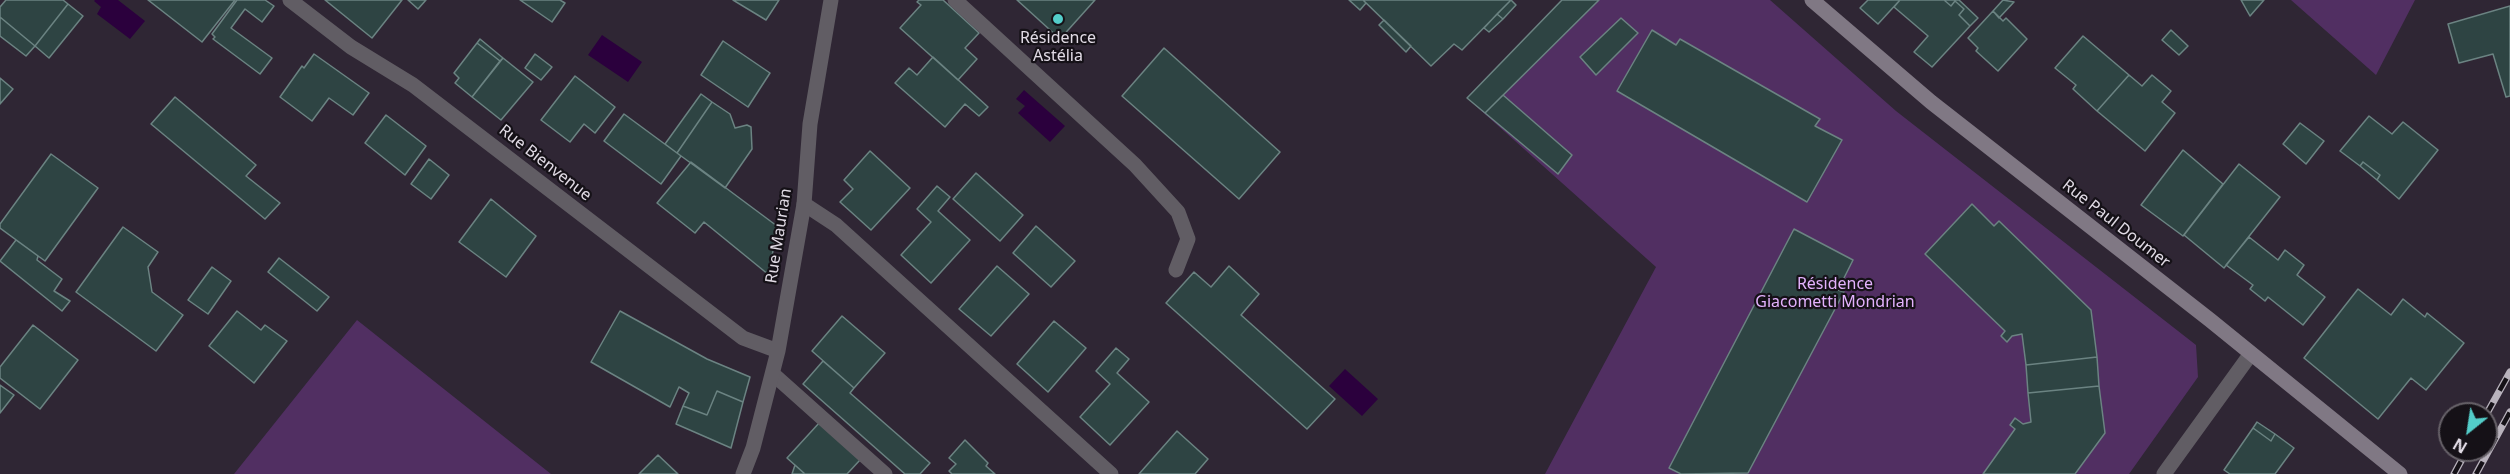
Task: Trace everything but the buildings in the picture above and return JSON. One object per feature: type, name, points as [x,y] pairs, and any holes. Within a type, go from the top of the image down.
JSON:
[{"type":"street","name":"Rue Bienvenue","points":[[290,0],[351,47],[413,85],[742,338],[778,351]]},
{"type":"street","name":"Rue Maurian","points":[[742,474],[753,448],[778,351],[804,204],[810,124],[831,0]]},
{"type":"street","points":[[955,0],[1135,165],[1178,212],[1188,239],[1176,270]]},
{"type":"street","name":"Rue Paul Doumer","points":[[1812,0],[1931,102],[2210,320],[2250,355],[2400,474]]},
{"type":"street","points":[[804,204],[836,225],[1111,474]]},
{"type":"street","points":[[2164,474],[2250,355]]},
{"type":"street","points":[[773,374],[885,474]]},
{"type":"green space","name":"Résidence Giacometti Mondrian","points":[[1562,0],[1770,0],[1896,111],[2196,345],[2198,377],[2129,474],[1545,474],[1656,267],[1467,98]]},
{"type":"green space","points":[[2291,0],[2415,0],[2376,75]]},
{"type":"green space","points":[[357,320],[551,474],[234,474]]},
{"type":"shaded area","points":[[95,0],[118,0],[145,21],[130,39],[97,14],[101,7]]},
{"type":"shaded area","points":[[602,35],[642,62],[628,82],[588,55]]},
{"type":"shaded area","points":[[1024,90],[1065,126],[1050,142],[1018,113],[1025,106],[1016,99]]},
{"type":"shaded area","points":[[1345,369],[1378,399],[1362,416],[1329,386]]},
{"type":"railway","points":[[2493,402],[2510,372]]},
{"type":"railway","points":[[2476,474],[2510,412]]},
{"type":"railway","points":[[2454,474],[2460,462]]},
{"type":"place","name":"Résidence Astélia","points":[[1058,19]]}]
